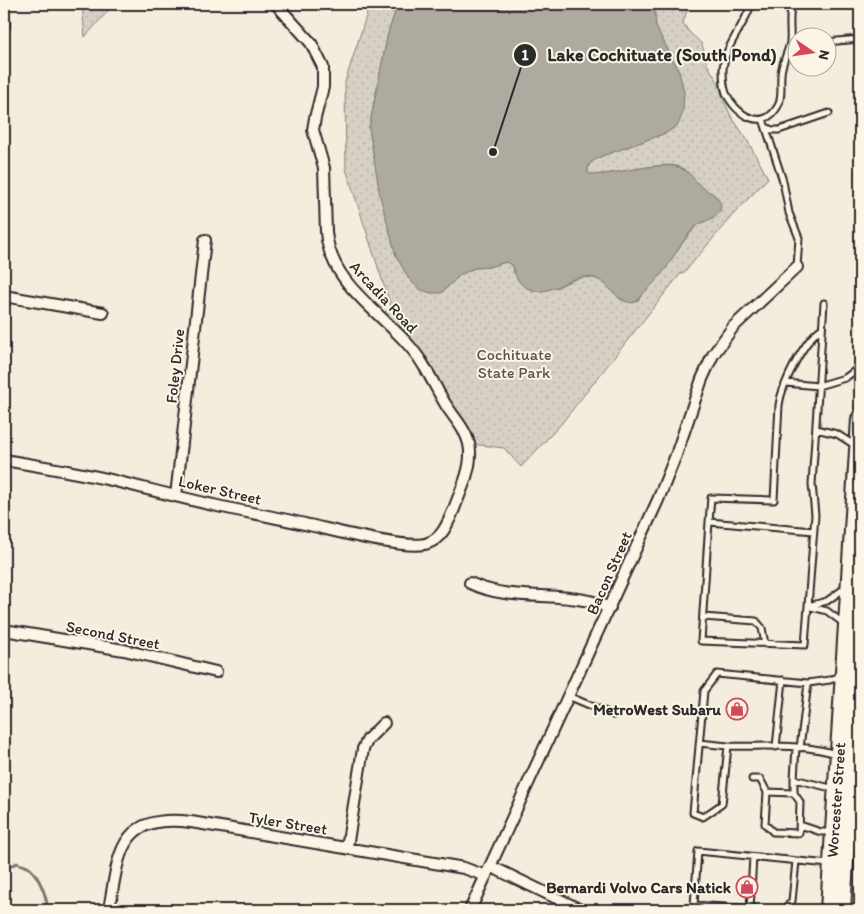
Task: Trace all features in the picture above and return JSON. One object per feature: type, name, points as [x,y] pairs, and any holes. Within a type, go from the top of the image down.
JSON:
[{"type":"highway","name":"Worcester Street","points":[[842,910],[858,701],[854,671],[854,625],[850,582],[860,419]]},
{"type":"highway","name":"Worcester Street","points":[[829,910],[839,755],[854,671]]},
{"type":"highway","points":[[820,910],[832,865]]},
{"type":"street","name":"Arcadia Road","points":[[276,4],[311,43],[323,67],[323,87],[313,130],[324,168],[326,232],[332,260],[351,286],[417,356],[469,442],[470,461],[464,481],[444,530],[430,543]]},
{"type":"street","name":"Foley Drive","points":[[176,496],[205,240]]},
{"type":"street","name":"Bacon Street","points":[[470,910],[610,608],[664,486],[710,361],[733,327],[797,267]]},
{"type":"street","points":[[4,296],[103,313]]},
{"type":"street","name":"Loker Street","points":[[4,460],[73,472],[350,534],[406,544],[420,545],[430,543]]},
{"type":"street","points":[[470,583],[481,588],[503,592],[582,599],[610,608]]},
{"type":"street","name":"Second Street","points":[[4,630],[124,650],[216,672]]},
{"type":"street","points":[[347,848],[363,749],[371,734],[384,723]]},
{"type":"street","name":"Tyler Street","points":[[110,910],[119,854],[130,835],[147,825],[168,820],[191,822],[464,868],[486,876]]},
{"type":"street","points":[[490,866],[581,910]]},
{"type":"lane","points":[[790,28],[792,4]]},
{"type":"lane","points":[[749,10],[726,57],[723,83],[730,100],[744,114],[752,118],[764,119],[774,112],[780,100],[781,73],[786,56]]},
{"type":"lane","points":[[836,41],[860,39]]},
{"type":"lane","points":[[768,128],[779,130],[829,114]]},
{"type":"lane","points":[[764,119],[783,181],[789,213],[799,238],[797,267]]},
{"type":"lane","points":[[822,328],[807,343],[782,392],[779,405],[774,500],[711,498],[701,641],[805,645],[814,531],[815,510],[812,484],[824,303]]},
{"type":"lane","points":[[786,383],[818,386],[845,378],[860,367]]},
{"type":"lane","points":[[816,429],[837,434],[858,448]]},
{"type":"lane","points":[[710,522],[814,531]]},
{"type":"lane","points":[[808,606],[831,599],[850,582]]},
{"type":"lane","points":[[808,606],[830,613],[854,625]]},
{"type":"lane","points":[[704,617],[756,621],[762,628],[765,644]]},
{"type":"lane","points":[[728,746],[722,804],[703,817],[693,813],[704,691],[716,674],[808,683],[830,680],[854,671]]},
{"type":"lane","points":[[776,747],[783,680]]},
{"type":"lane","points":[[752,779],[760,779],[767,792],[765,824],[773,832],[799,833],[800,802],[794,793],[794,780],[808,683]]},
{"type":"lane","points":[[568,696],[613,715]]},
{"type":"lane","points":[[699,743],[728,746],[821,749],[839,755]]},
{"type":"lane","points":[[794,780],[837,789]]},
{"type":"lane","points":[[767,792],[794,793]]},
{"type":"lane","points":[[800,825],[820,832],[834,832]]},
{"type":"lane","points":[[769,910],[694,905],[698,851],[832,865]]},
{"type":"lane","points":[[750,909],[753,857]]},
{"type":"lane","points":[[783,910],[792,901],[796,861]]},
{"type":"green space","points":[[82,4],[114,4],[85,37]]},
{"type":"green space","name":"Cochituate State Park","points":[[370,4],[398,4],[388,33],[369,128],[375,162],[441,293],[460,275],[474,268],[488,267],[506,262],[513,266],[514,273],[557,288],[575,279],[592,278],[600,280],[607,284],[621,300],[636,302],[696,226],[714,217],[716,196],[696,183],[680,167],[667,165],[594,175],[588,173],[588,167],[591,162],[602,156],[666,133],[678,125],[679,71],[656,27],[654,4],[689,4],[683,23],[689,32],[702,44],[707,64],[719,84],[723,99],[731,116],[746,138],[768,178],[731,217],[683,274],[681,273],[561,424],[521,467],[504,448],[474,443],[421,353],[384,313],[391,307],[346,169],[345,82]]},
{"type":"shaded area","points":[[398,4],[654,4],[656,27],[679,71],[684,92],[683,112],[678,125],[666,133],[602,156],[591,162],[588,167],[588,173],[603,174],[657,166],[678,167],[689,173],[699,185],[717,198],[721,204],[720,211],[714,217],[695,227],[686,237],[661,275],[636,302],[624,301],[603,283],[590,277],[574,279],[551,289],[535,291],[519,282],[513,266],[506,262],[488,267],[474,268],[460,275],[441,293],[431,293],[419,289],[409,279],[396,256],[380,196],[369,128],[388,33]]},
{"type":"waterway","points":[[4,869],[17,863],[29,868],[36,876],[42,888],[47,910]]},
{"type":"place","name":"Lake Cochituate (South Pond)","points":[[493,152]]},
{"type":"place","name":"MetroWest Subaru","points":[[737,709]]},
{"type":"place","name":"Bernardi Volvo Cars Natick","points":[[747,887]]}]
